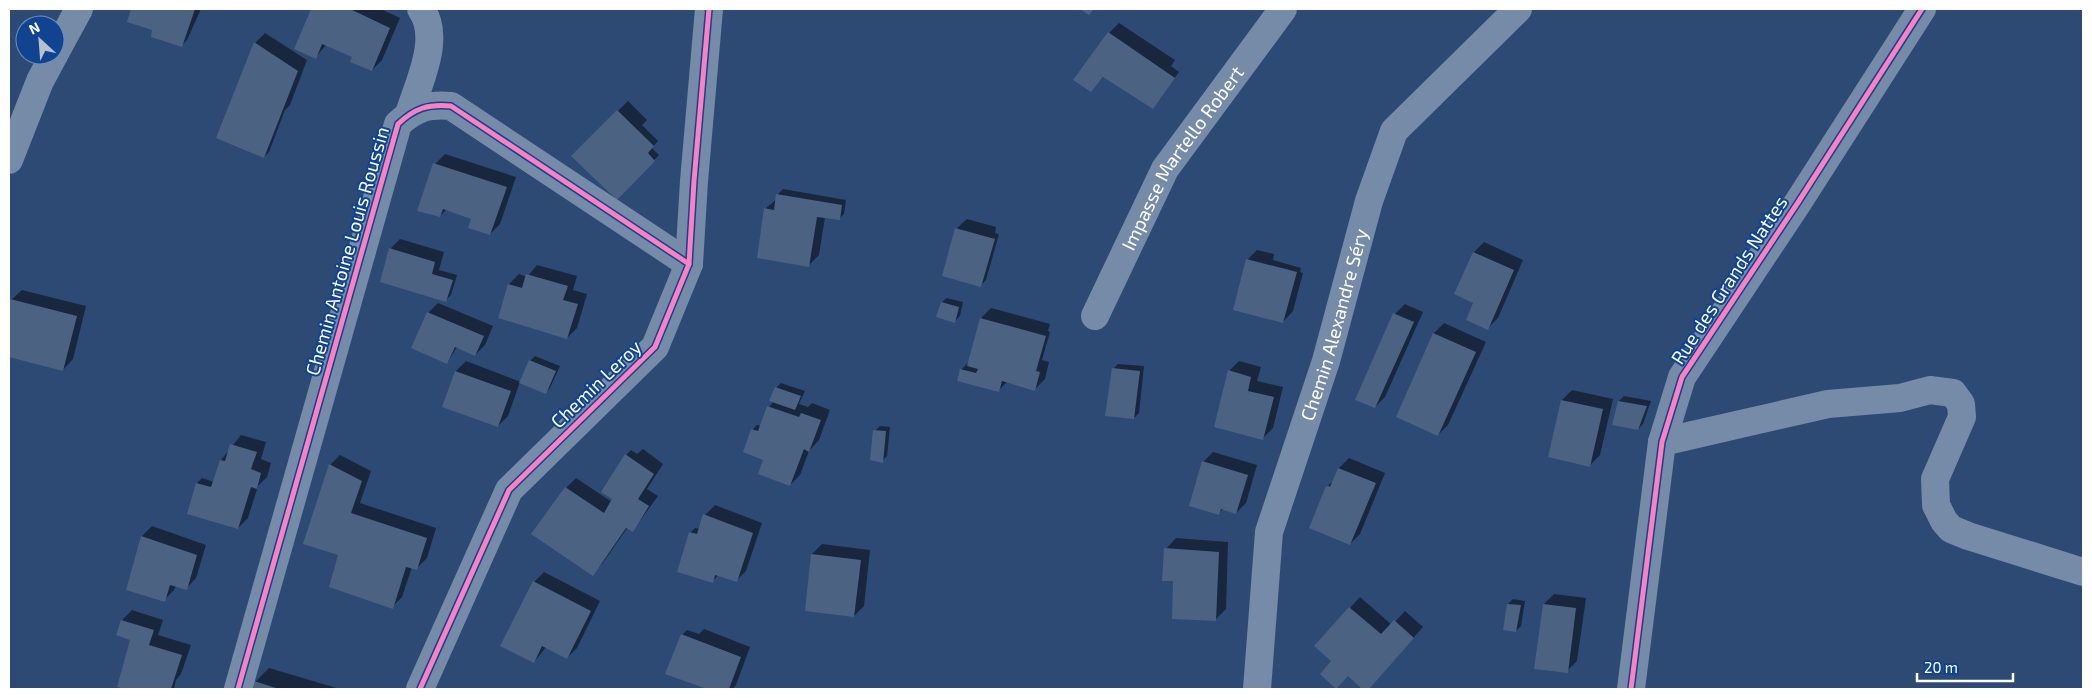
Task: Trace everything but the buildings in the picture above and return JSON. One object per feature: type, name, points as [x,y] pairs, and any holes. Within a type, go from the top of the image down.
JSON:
[{"type":"street","points":[[65,35],[79,9]]},
{"type":"street","points":[[409,114],[429,48],[426,15],[421,9]]},
{"type":"street","name":"Chemin Leroy","points":[[420,689],[509,490],[655,347],[689,264],[694,181],[709,9]]},
{"type":"street","name":"Impasse Martello Robert","points":[[1095,316],[1165,169],[1283,9]]},
{"type":"street","name":"Chemin Alexandre Séry","points":[[1256,689],[1269,532],[1326,362],[1369,201],[1394,131],[1518,9]]},
{"type":"street","name":"Rue des Grands Nattes","points":[[1631,689],[1662,442],[1682,377],[1797,204],[1922,9]]},
{"type":"street","points":[[9,160],[40,81],[49,65]]},
{"type":"street","name":"Chemin Antoine Louis Roussin","points":[[238,689],[398,124],[409,114],[423,106],[451,106],[689,264]]},
{"type":"street","points":[[1662,442],[1828,404],[1900,398],[1930,390],[1953,393],[1961,404],[1962,418],[1935,479],[1936,505],[1944,521],[1951,529],[1968,536],[2083,572]]},
{"type":"cycle path","points":[[420,689],[509,490],[655,347],[689,264],[694,181],[709,9]]},
{"type":"cycle path","points":[[1631,689],[1662,442],[1682,377],[1797,204],[1922,9]]},
{"type":"cycle path","points":[[238,689],[398,124],[410,114],[422,108],[451,106],[689,264]]}]
